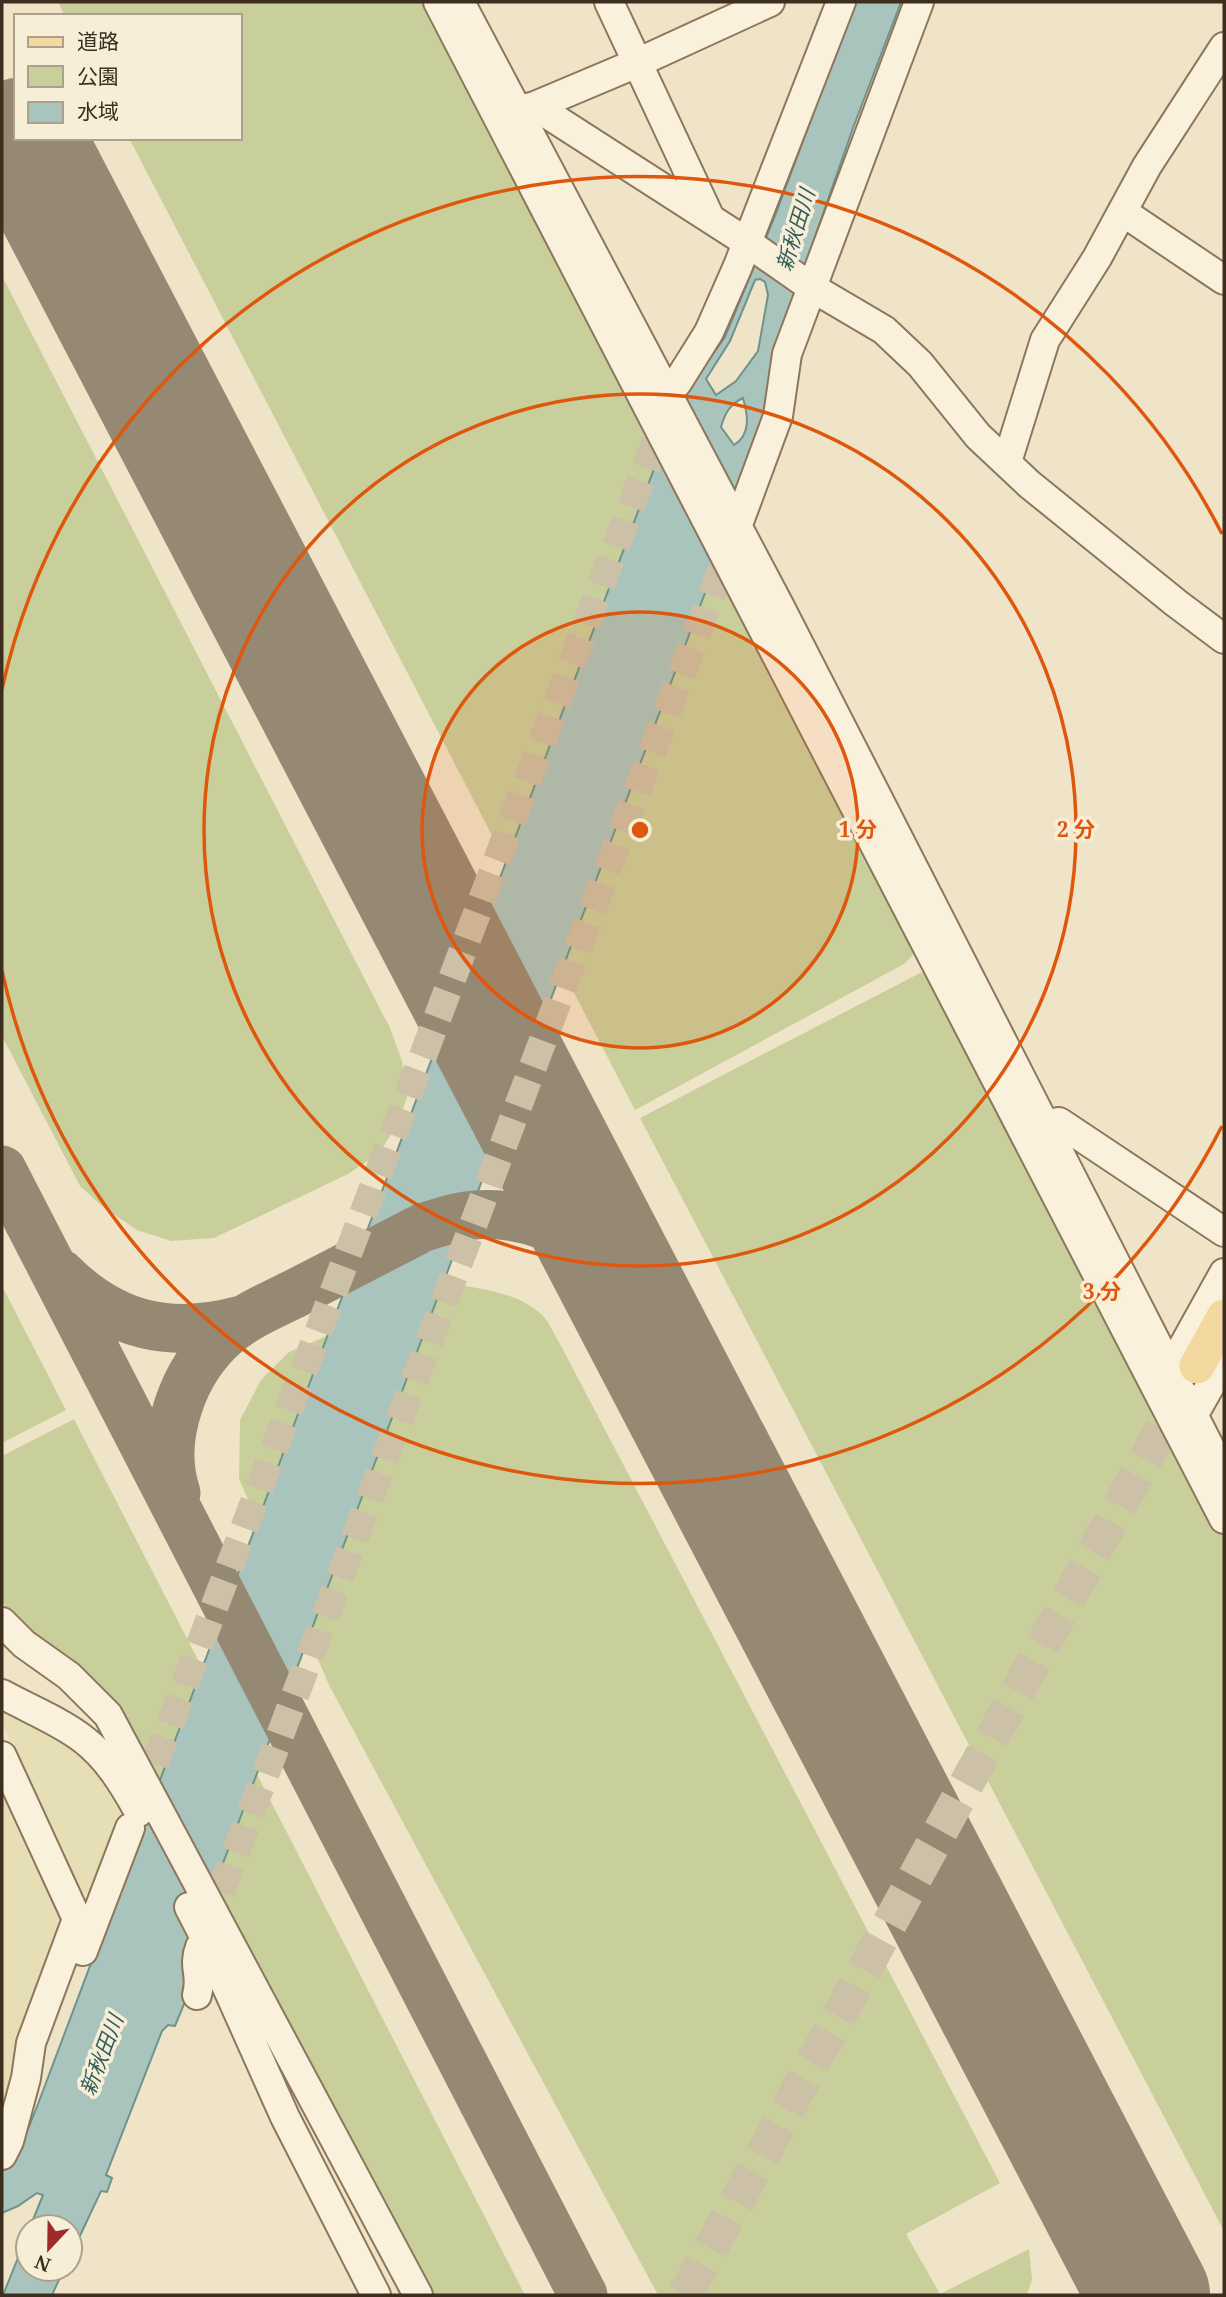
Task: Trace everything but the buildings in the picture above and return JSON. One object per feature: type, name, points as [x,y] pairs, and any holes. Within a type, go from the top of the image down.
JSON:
[{"type":"main road","points":[[1197,1366],[1224,1317]]},
{"type":"street","points":[[438,2],[1224,1519]]},
{"type":"street","points":[[460,2],[526,108],[1045,1125],[1197,1366],[1193,1416]]},
{"type":"street","points":[[609,2],[709,218]]},
{"type":"street","points":[[526,108],[637,63],[770,2]]},
{"type":"street","points":[[677,383],[709,332],[751,246],[841,2]]},
{"type":"street","points":[[740,519],[778,416],[787,354],[807,284],[919,2]]},
{"type":"street","points":[[1007,462],[1045,340],[1123,212],[1146,166],[1224,47]]},
{"type":"street","points":[[526,108],[709,218],[807,284],[884,330],[920,364],[978,436],[1079,526],[1224,639]]},
{"type":"street","points":[[1123,212],[1224,280]]},
{"type":"street","points":[[1045,1125],[1059,1122],[1224,1232]]},
{"type":"street","points":[[1224,1273],[1197,1366],[1193,1416],[1224,1475]]},
{"type":"street","points":[[2,1622],[24,1644],[69,1676],[108,1715],[418,2295]]},
{"type":"street","points":[[2,1693],[82,1738],[103,1757],[122,1781],[204,1937],[285,2117],[376,2295]]},
{"type":"street","points":[[2,1756],[77,1919],[31,2043],[26,2078],[9,2141],[2,2155]]},
{"type":"street","points":[[26,2078],[53,2029],[130,1828]]},
{"type":"street","points":[[197,1995],[201,1983],[195,1960],[200,1947]]},
{"type":"shaded area","points":[[2,1712],[66,1744],[104,1774],[127,1810],[93,1896],[73,1887],[2,1723]]},
{"type":"shaded area","points":[[2,1768],[72,1920],[9,2079],[2,2144]]},
{"type":"green space","points":[[58,2],[429,2],[916,947],[904,964],[635,1110],[130,140],[242,140],[242,14],[64,14]]},
{"type":"green space","points":[[2,276],[390,1028],[402,1061],[407,1098],[396,1127],[379,1153],[348,1174],[214,1238],[171,1241],[137,1230],[103,1207],[80,1186],[2,1036]]},
{"type":"green space","points":[[922,972],[929,973],[1224,1529],[1224,2231],[640,1118]]},
{"type":"green space","points":[[2,1286],[66,1410],[2,1443]]},
{"type":"green space","points":[[464,1286],[517,1299],[536,1310],[550,1326],[1000,2183],[906,2234],[940,2294],[1029,2249],[1032,2279],[1027,2295],[658,2295],[330,1687],[239,1479],[240,1420],[261,1380],[289,1352],[436,1290]]},
{"type":"green space","points":[[74,1419],[525,2295],[422,2295],[103,1688],[80,1667],[17,1623],[2,1601],[2,1456]]},
{"type":"water","name":"新秋田川","points":[[855,2],[901,2],[853,128],[787,317],[771,419],[190,1950],[194,1980],[175,2026],[168,2025],[162,2031],[106,2175],[112,2178],[107,2192],[101,2191],[84,2227],[84,2213],[36,2213],[43,2195],[37,2193],[2,2213],[2,2171],[20,2149],[38,2104],[680,400],[725,337],[775,216]],"holes":[[[755,280],[765,282],[768,295],[758,351],[736,381],[716,395],[706,379],[730,341]],[[743,398],[746,430],[734,445],[721,427],[724,417],[729,409]]]},
{"type":"water","points":[[14,2268],[14,2283],[58,2283],[52,2295],[3,2295]]},
{"type":"taxiway","points":[[2,1170],[583,2295]]},
{"type":"taxiway","points":[[424,1227],[461,1217],[486,1215],[525,1219],[543,1225],[578,1242],[594,1254],[608,1268],[632,1304]]},
{"type":"taxiway","points":[[176,1493],[170,1450],[178,1406],[187,1385],[211,1348],[226,1333],[251,1316],[416,1231]]},
{"type":"taxiway","points":[[61,1274],[102,1306],[145,1324],[191,1328],[242,1320]]},
{"type":"taxiway","points":[[1096,2194],[1111,2243],[1111,2295]]},
{"type":"runway","points":[[24,140],[1149,2295]]},
{"type":"tunnel","points":[[140,1803],[666,414]]},
{"type":"tunnel","points":[[206,1931],[733,538]]},
{"type":"tunnel","points":[[685,2295],[1185,1387]]}]
